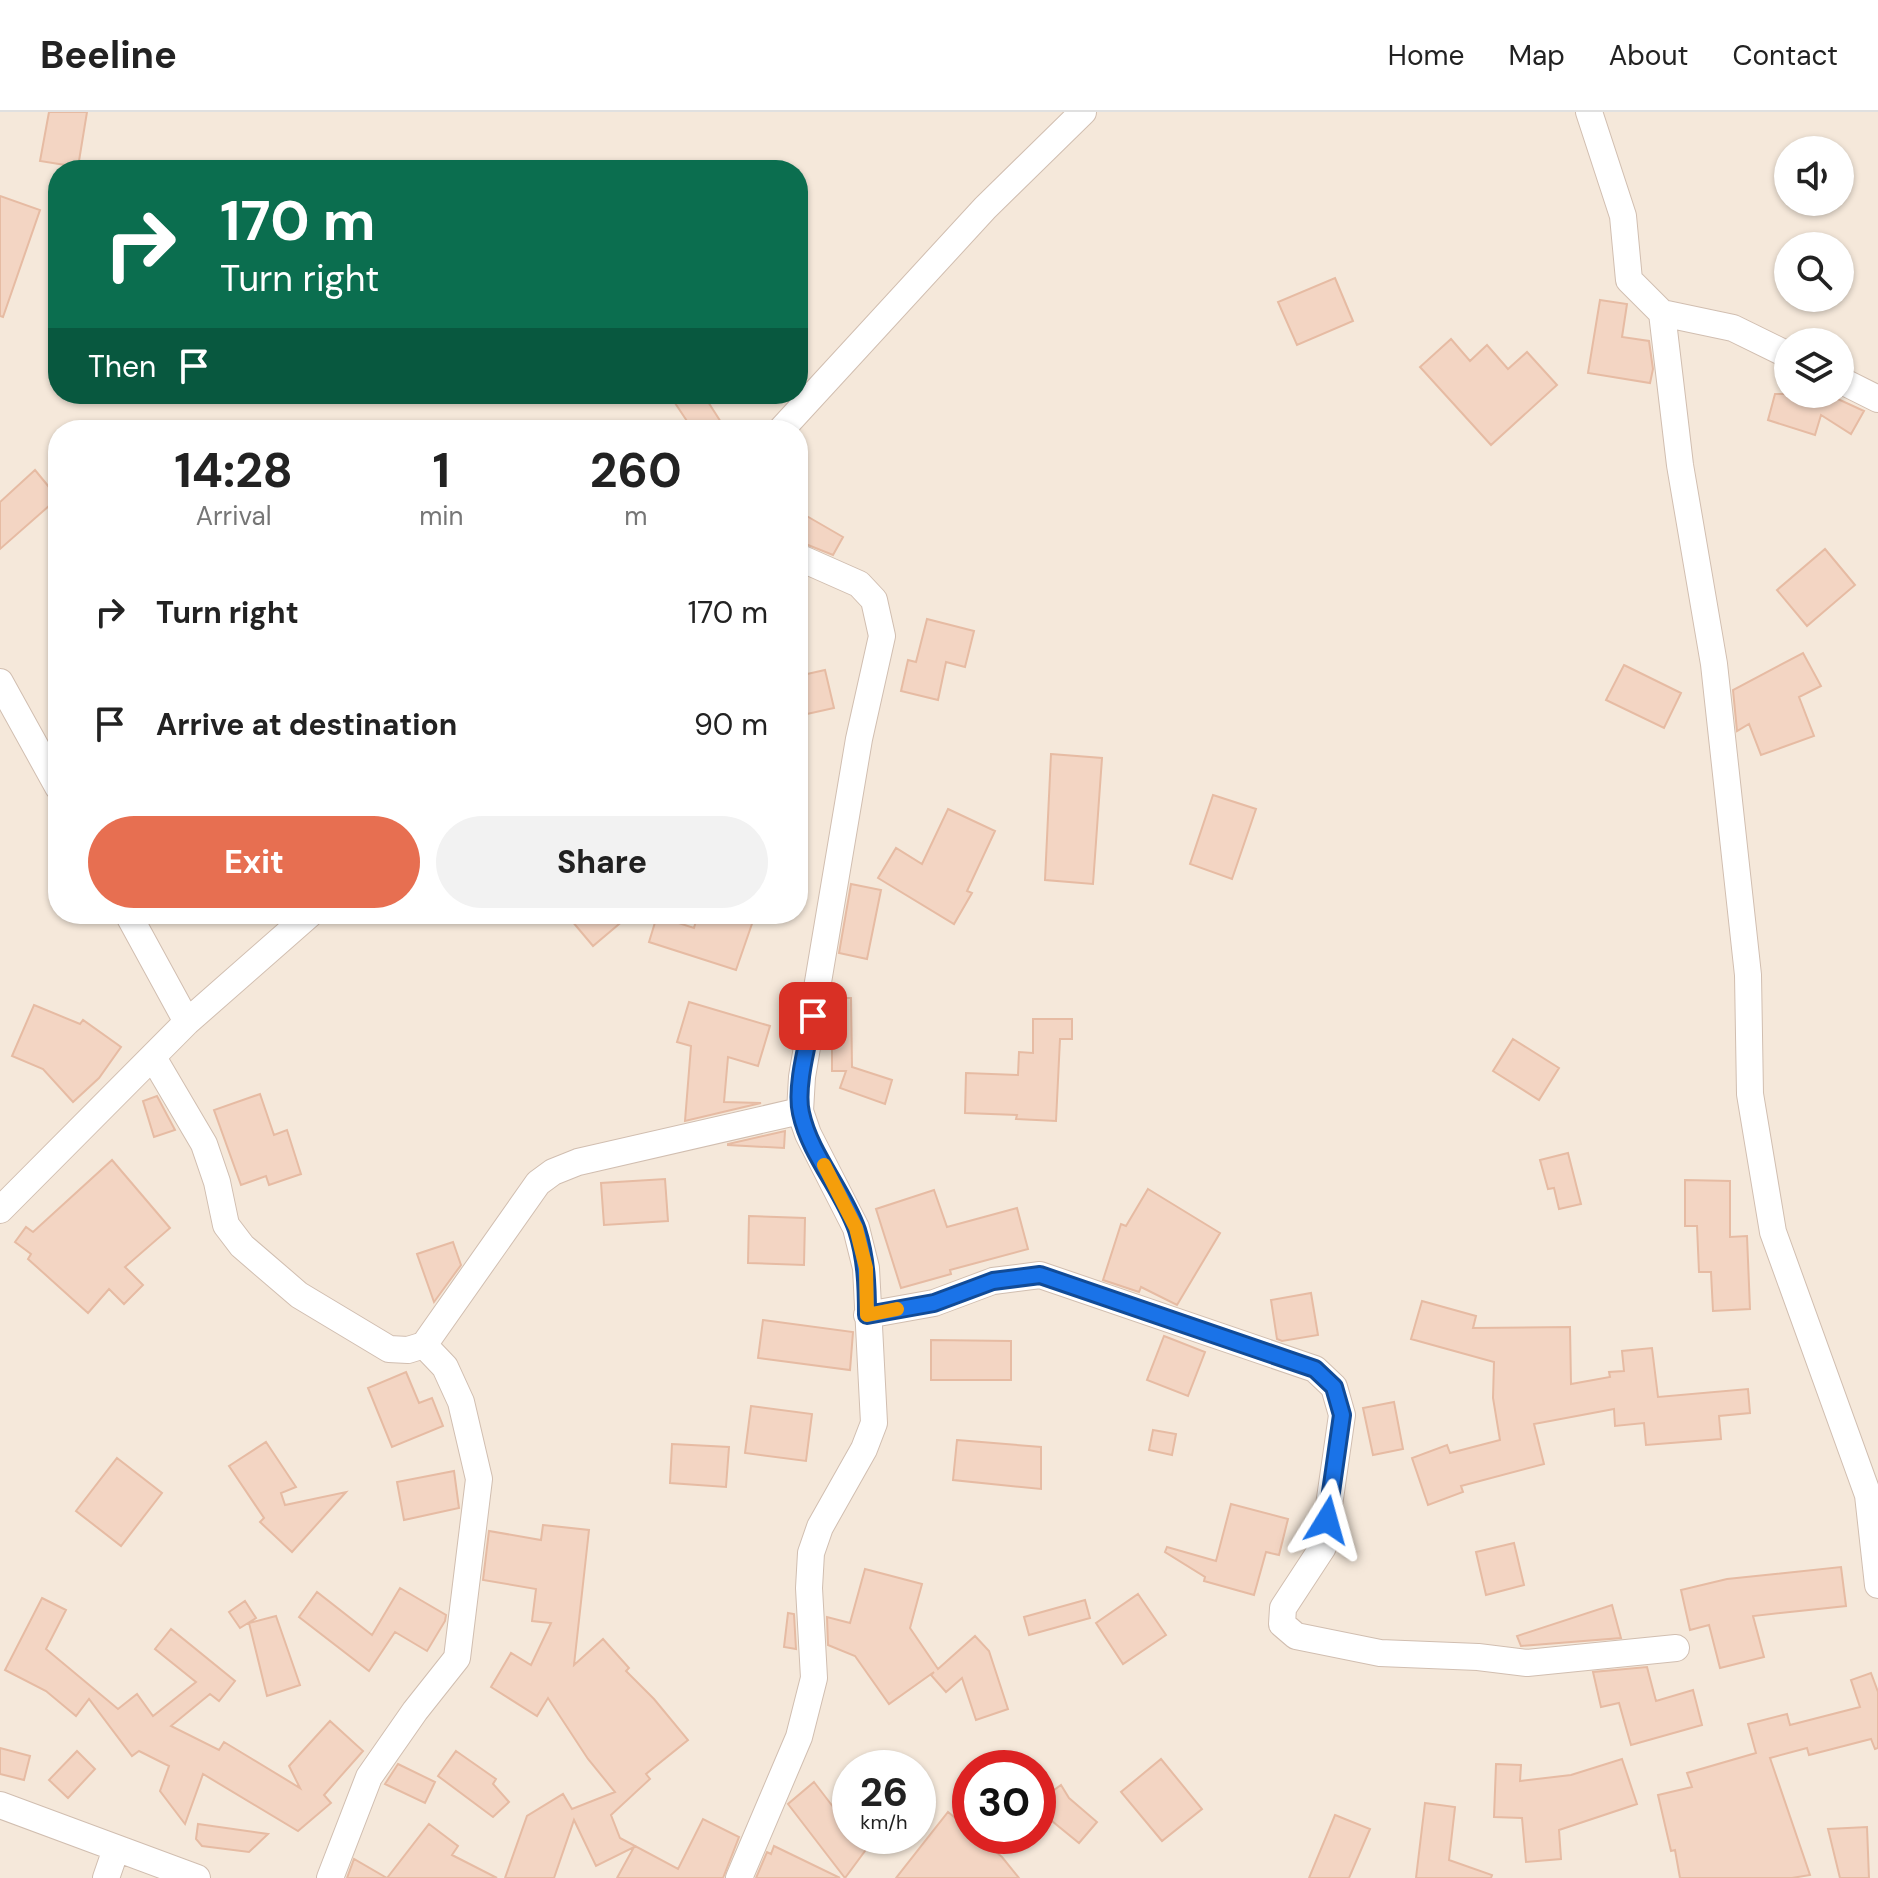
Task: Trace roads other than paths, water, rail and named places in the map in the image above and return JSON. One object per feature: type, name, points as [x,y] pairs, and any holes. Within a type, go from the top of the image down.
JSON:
[{"type":"street","points":[[808,401],[985,208],[1083,112]]},
{"type":"street","points":[[1589,112],[1623,216],[1629,280],[1662,313],[1733,328],[1774,348]]},
{"type":"street","points":[[1662,313],[1680,465],[1714,664],[1748,975],[1750,1094],[1773,1232],[1873,1493],[1878,1585]]},
{"type":"street","points":[[1854,387],[1878,399]]},
{"type":"street","points":[[790,420],[805,404]]},
{"type":"street","points":[[739,1878],[799,1737],[814,1678],[809,1588],[811,1553],[820,1527],[864,1449],[874,1423],[866,1268],[856,1228],[808,1134],[800,1111],[802,1077],[859,739],[882,636],[874,600],[859,584],[808,561]]},
{"type":"street","points":[[0,682],[48,769]]},
{"type":"street","points":[[133,924],[187,1022]]},
{"type":"street","points":[[0,1210],[154,1059],[187,1022],[299,924]]},
{"type":"street","points":[[154,1059],[204,1144],[217,1182],[226,1225],[242,1246],[299,1295],[389,1349],[408,1350],[424,1345],[538,1183],[553,1172],[578,1162],[800,1111]]},
{"type":"street","points":[[867,1315],[934,1303],[993,1281],[1040,1275],[1315,1369],[1334,1387],[1342,1415],[1323,1547],[1283,1608],[1282,1624],[1296,1636],[1380,1653],[1478,1657],[1527,1663],[1676,1648]]},
{"type":"street","points":[[330,1878],[369,1777],[457,1658],[479,1479],[461,1402],[445,1367],[424,1345]]},
{"type":"street","points":[[0,1805],[197,1878]]},
{"type":"street","points":[[106,1878],[116,1849]]}]
